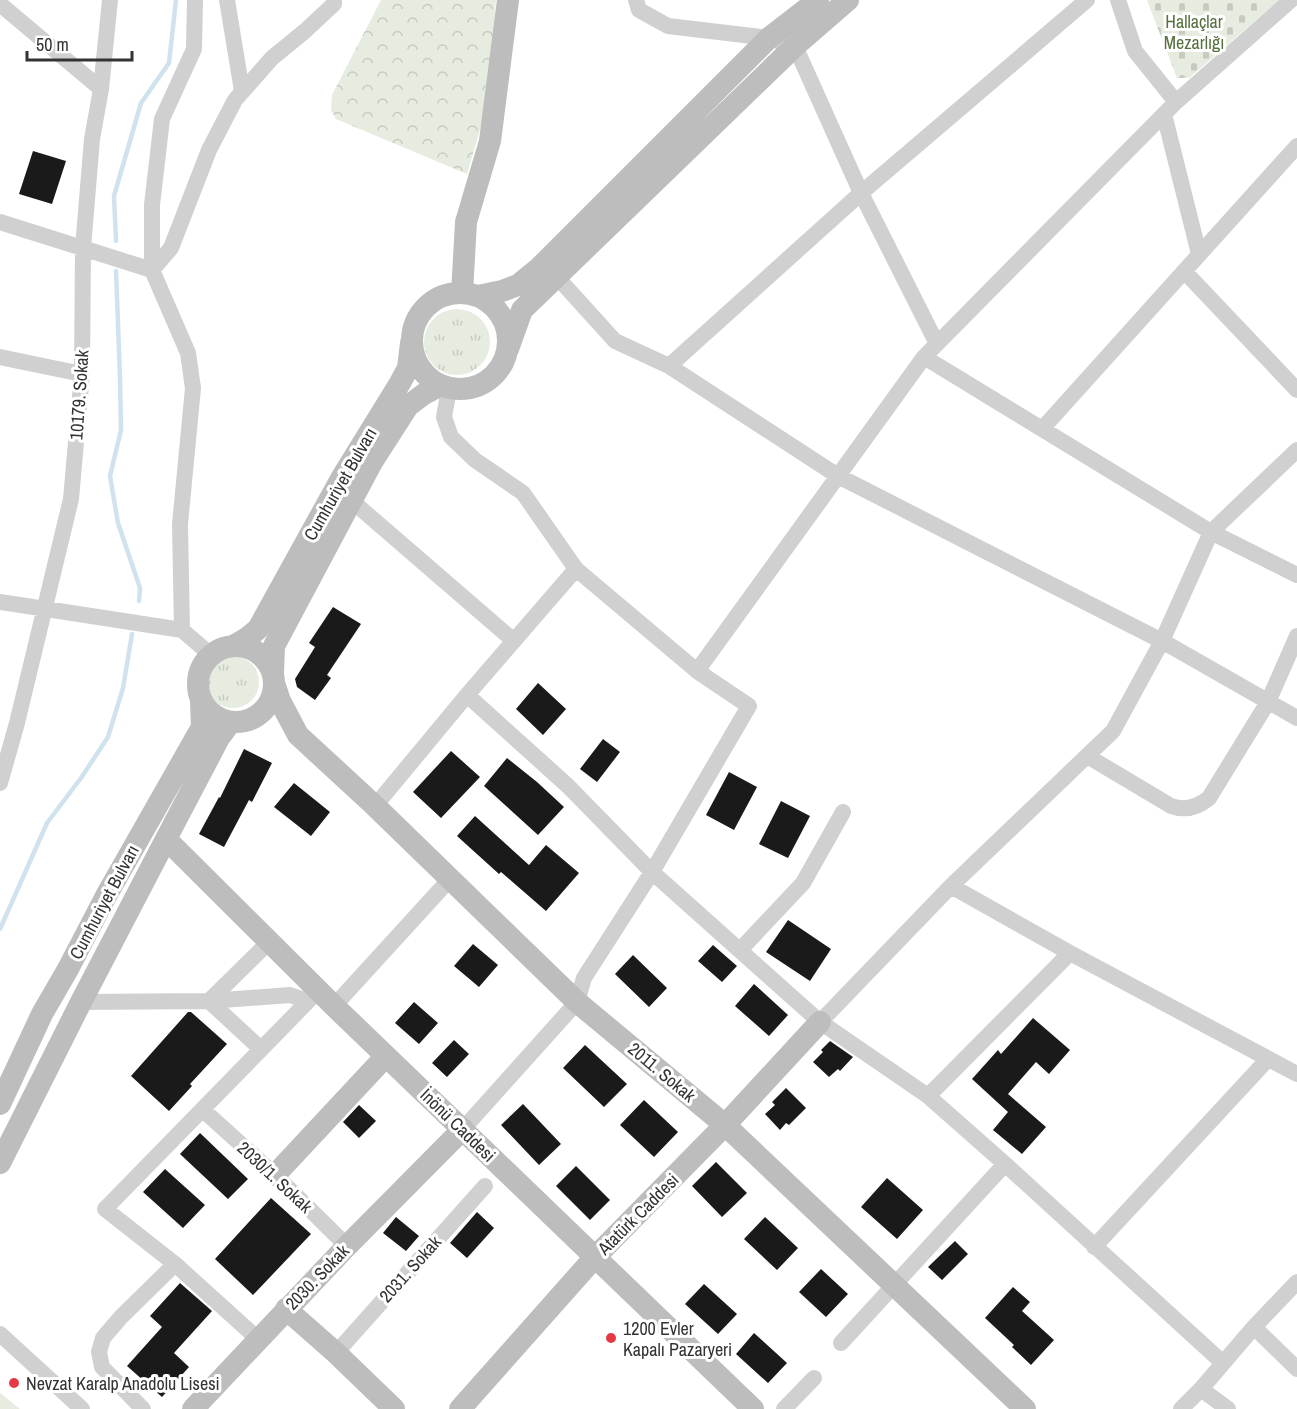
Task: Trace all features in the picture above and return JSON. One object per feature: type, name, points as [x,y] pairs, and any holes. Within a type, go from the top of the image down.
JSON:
[{"type":"street","name":"10179. Sokak","points":[[0,783],[72,499],[82,374],[83,248],[92,139],[101,89],[110,0]]},
{"type":"street","points":[[182,630],[180,524],[193,388],[188,353],[152,270],[152,205],[162,119],[194,49],[195,0]]},
{"type":"street","points":[[227,0],[242,92]]},
{"type":"street","points":[[152,270],[171,248],[209,150],[235,100],[272,58],[334,4],[334,0]]},
{"type":"street","points":[[470,294],[466,222],[490,141],[508,0]]},
{"type":"street","points":[[636,0],[639,10],[668,26],[769,38],[795,46],[861,192],[937,344]]},
{"type":"street","points":[[816,1],[769,38],[540,268],[518,285],[502,291],[446,295],[431,302],[420,313],[413,328],[411,343],[414,358],[422,372],[434,382],[445,387],[464,390],[480,386],[493,377],[503,364],[522,310],[795,46],[848,0]]},
{"type":"street","points":[[669,366],[861,192],[1087,0]]},
{"type":"street","points":[[1118,0],[1135,51],[1176,102]]},
{"type":"street","points":[[697,671],[924,357],[1176,102],[1291,0]]},
{"type":"street","points":[[0,3],[101,89]]},
{"type":"street","points":[[1164,114],[1199,255]]},
{"type":"street","points":[[1042,429],[1297,146]]},
{"type":"street","points":[[0,222],[152,270]]},
{"type":"street","points":[[1184,271],[1297,390]]},
{"type":"street","points":[[557,277],[615,342],[669,366],[838,476],[1162,641],[1297,718]]},
{"type":"street","points":[[470,294],[492,304],[502,317],[508,332],[508,349]]},
{"type":"street","name":"Cumhuriyet Bulvarı","points":[[235,645],[247,639],[258,628],[342,477],[400,384],[408,368],[411,343]]},
{"type":"street","points":[[0,357],[82,374]]},
{"type":"street","points":[[924,357],[1211,531],[1297,575]]},
{"type":"street","points":[[0,1163],[219,738],[237,722],[255,717],[272,699],[274,646],[372,462],[408,406],[424,394],[445,387]]},
{"type":"street","points":[[445,387],[444,417],[452,437],[475,460],[523,493],[576,569],[697,671],[749,706],[652,872],[584,978],[577,1002],[463,1129]]},
{"type":"street","points":[[820,1022],[951,886],[1113,730],[1162,641],[1211,531],[1297,450]]},
{"type":"street","points":[[352,501],[514,641]]},
{"type":"street","points":[[375,806],[576,569]]},
{"type":"street","points":[[0,602],[182,630],[211,654]]},
{"type":"street","points":[[1087,756],[1171,806],[1183,809],[1197,806],[1209,798],[1268,702],[1297,636]]},
{"type":"street","points":[[235,645],[259,652],[268,662],[280,701],[298,735],[265,722],[237,722],[219,718],[208,711],[201,701],[198,676],[203,664],[211,654],[235,645]]},
{"type":"street","points":[[468,695],[568,786],[652,872],[820,1022],[928,1096],[1223,1364]]},
{"type":"street","name":"Cumhuriyet Bulvarı","points":[[0,1104],[42,1014],[202,728],[201,701]]},
{"type":"street","name":"2011. Sokak","points":[[298,735],[375,806],[577,1002],[725,1125],[1025,1409]]},
{"type":"street","points":[[740,950],[802,883],[843,812]]},
{"type":"street","name":"İnönü Caddesi","points":[[166,839],[269,942],[320,999],[386,1056],[753,1409]]},
{"type":"street","points":[[258,1339],[175,1264],[105,1209],[261,1049],[320,999],[450,879]]},
{"type":"street","points":[[951,886],[1070,953],[1297,1074]]},
{"type":"street","points":[[209,1001],[269,942]]},
{"type":"street","points":[[928,1096],[1070,953]]},
{"type":"street","points":[[81,1002],[209,1001],[290,995],[320,999]]},
{"type":"street","points":[[209,1001],[261,1049]]},
{"type":"street","name":"Atatürk Caddesi","points":[[460,1409],[595,1257],[725,1125],[820,1022]]},
{"type":"street","points":[[275,1175],[386,1056]]},
{"type":"street","points":[[1094,1246],[1268,1059]]},
{"type":"street","name":"2030/1. Sokak","points":[[203,1110],[275,1175],[347,1246]]},
{"type":"street","name":"2030. Sokak","points":[[193,1409],[286,1309],[463,1129]]},
{"type":"street","points":[[841,1343],[1005,1164]]},
{"type":"street","name":"2031. Sokak","points":[[336,1353],[485,1186]]},
{"type":"street","points":[[143,1409],[102,1367],[99,1352],[103,1338],[121,1317],[175,1264]]},
{"type":"street","points":[[1182,1409],[1297,1282]]},
{"type":"street","points":[[286,1309],[394,1409]]},
{"type":"street","points":[[1254,1327],[1297,1369]]},
{"type":"street","points":[[0,1334],[82,1409]]},
{"type":"street","points":[[784,1409],[814,1378]]},
{"type":"street","points":[[1201,1389],[1228,1409]]},
{"type":"green space","points":[[381,0],[496,0],[487,106],[467,174],[336,119],[331,110],[332,95]]},
{"type":"green space","name":"Hallaçlar Mezarlığı","points":[[1147,0],[1279,0],[1189,78],[1177,78]]},
{"type":"green space","points":[[457,309],[469,312],[480,319],[487,330],[490,342],[487,354],[480,365],[469,372],[457,375],[445,372],[434,365],[427,354],[424,342],[427,330],[434,319],[445,312]]},
{"type":"green space","points":[[228,656],[238,656],[248,660],[255,667],[259,682],[255,697],[248,704],[238,708],[228,708],[218,704],[211,697],[207,687],[207,677],[211,667],[218,660]]},
{"type":"green space","points":[[0,1393],[20,1409],[0,1409]]},
{"type":"building","points":[[33,151],[66,161],[52,204],[19,194]]},
{"type":"building","points":[[333,607],[361,624],[327,675],[331,678],[315,700],[297,687],[295,679],[315,647],[309,643]]},
{"type":"building","points":[[538,683],[566,709],[543,735],[516,709]]},
{"type":"building","points":[[603,739],[620,752],[597,782],[580,769]]},
{"type":"building","points":[[244,749],[272,763],[252,802],[249,800],[224,847],[199,834]]},
{"type":"building","points":[[451,751],[480,777],[441,818],[413,792]]},
{"type":"building","points":[[507,758],[564,807],[538,835],[484,786]]},
{"type":"building","points":[[729,772],[757,787],[734,830],[706,815]]},
{"type":"building","points":[[294,783],[330,812],[311,836],[274,807]]},
{"type":"building","points":[[781,801],[810,816],[788,858],[759,844]]},
{"type":"building","points":[[475,816],[529,865],[546,845],[579,873],[546,911],[501,872],[499,874],[457,836]]},
{"type":"building","points":[[788,920],[831,949],[810,981],[766,952]]},
{"type":"building","points":[[473,944],[498,965],[479,987],[454,966]]},
{"type":"building","points":[[713,945],[737,966],[722,982],[698,961]]},
{"type":"building","points":[[633,955],[667,988],[649,1007],[615,974]]},
{"type":"building","points":[[754,984],[788,1015],[769,1036],[735,1006]]},
{"type":"building","points":[[414,1002],[438,1023],[419,1044],[395,1023]]},
{"type":"building","points":[[188,1012],[191,1012],[227,1044],[169,1111],[131,1076]]},
{"type":"building","points":[[1033,1018],[1070,1050],[1049,1074],[1036,1062],[1008,1094],[1046,1127],[1022,1154],[993,1130],[1008,1112],[972,1079],[998,1050],[1001,1054]]},
{"type":"building","points":[[454,1040],[469,1054],[447,1077],[432,1063]]},
{"type":"building","points":[[830,1041],[853,1057],[840,1071],[838,1069],[829,1077],[813,1062]]},
{"type":"building","points":[[585,1045],[627,1084],[604,1107],[563,1068]]},
{"type":"building","points":[[786,1088],[806,1108],[789,1125],[786,1123],[780,1130],[765,1114],[775,1105],[772,1102]]},
{"type":"building","points":[[644,1100],[678,1132],[654,1157],[620,1125]]},
{"type":"building","points":[[523,1104],[561,1144],[539,1165],[501,1125]]},
{"type":"building","points":[[359,1105],[376,1121],[359,1138],[343,1122]]},
{"type":"building","points":[[200,1133],[248,1179],[228,1199],[180,1154]]},
{"type":"building","points":[[716,1162],[747,1193],[722,1217],[692,1186]]},
{"type":"building","points":[[576,1166],[610,1200],[590,1220],[556,1186]]},
{"type":"building","points":[[165,1169],[205,1205],[183,1228],[143,1192]]},
{"type":"building","points":[[887,1178],[923,1210],[897,1239],[861,1207]]},
{"type":"building","points":[[271,1198],[311,1234],[253,1295],[215,1259]]},
{"type":"building","points":[[477,1212],[494,1228],[467,1258],[450,1243]]},
{"type":"building","points":[[396,1217],[419,1236],[406,1251],[383,1233]]},
{"type":"building","points":[[765,1217],[798,1248],[777,1270],[744,1239]]},
{"type":"building","points":[[955,1241],[968,1254],[942,1280],[928,1267]]},
{"type":"building","points":[[821,1269],[848,1294],[826,1317],[799,1292]]},
{"type":"building","points":[[180,1283],[212,1311],[174,1353],[189,1367],[162,1397],[127,1366],[162,1327],[150,1316]]},
{"type":"building","points":[[704,1284],[737,1314],[718,1334],[685,1304]]},
{"type":"building","points":[[1013,1287],[1030,1302],[1022,1311],[1054,1340],[1031,1365],[1012,1347],[1014,1345],[985,1318]]},
{"type":"building","points":[[754,1333],[787,1363],[768,1383],[736,1354]]},
{"type":"waterway","points":[[116,241],[114,196],[141,103],[169,63],[176,0]]},
{"type":"waterway","points":[[116,271],[121,430],[110,476],[118,523],[140,588],[139,601]]},
{"type":"waterway","points":[[0,929],[47,823],[108,737],[123,688],[132,634]]},
{"type":"place","name":"1200 Evler Kapalı Pazaryeri","points":[[611,1338]]},
{"type":"place","name":"Nevzat Karalp Anadolu Lisesi","points":[[14,1383]]}]
